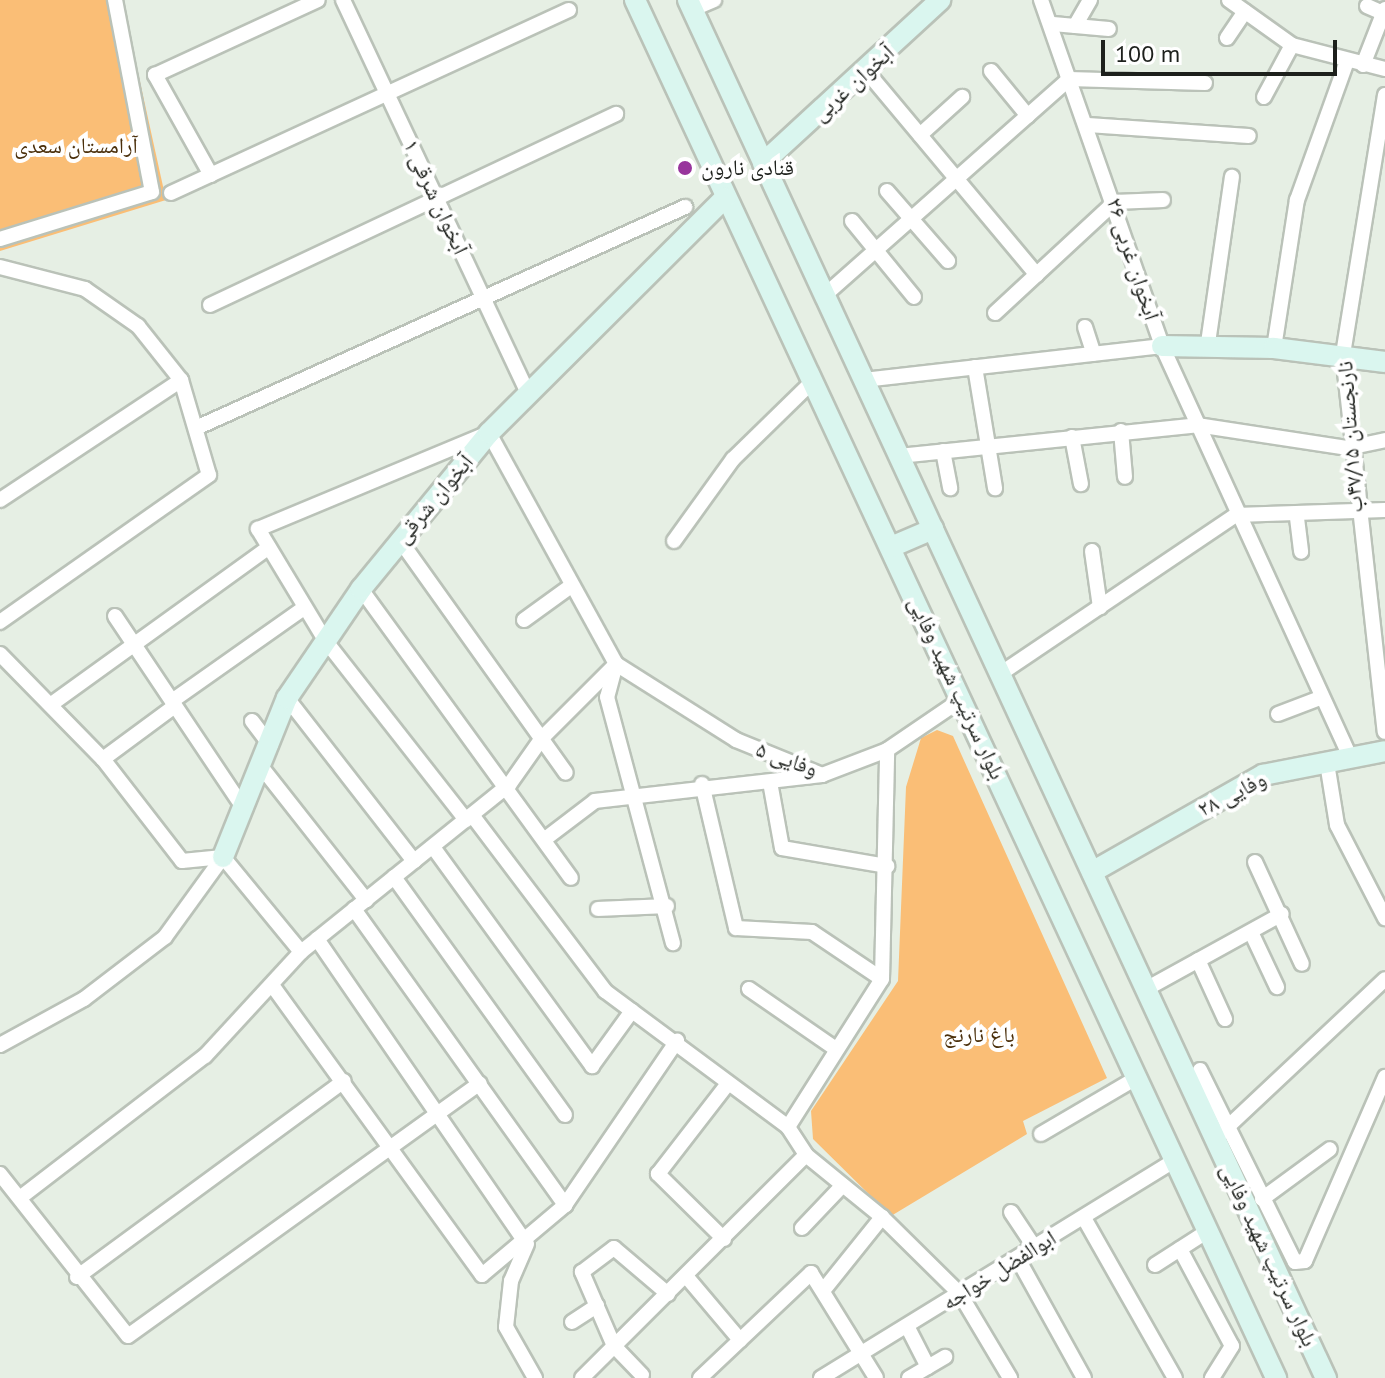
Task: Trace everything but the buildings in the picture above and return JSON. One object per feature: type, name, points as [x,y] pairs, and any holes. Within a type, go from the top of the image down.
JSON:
[{"type":"main road","name":"بلوار سرتیپ شهید وفایی","points":[[635,0],[1276,1378]]},
{"type":"main road","name":"آبخوان غربی","points":[[763,163],[868,73],[940,0]]},
{"type":"main road","name":"بلوار سرتیپ شهید وفایی","points":[[690,5],[1146,989],[1220,1134],[1326,1378]]},
{"type":"main road","name":"آبخوان شرقی","points":[[223,857],[263,769],[287,698],[399,539],[489,433],[725,198]]},
{"type":"main road","points":[[1162,346],[1208,343],[1343,354],[1385,362]]},
{"type":"main road","points":[[891,547],[933,529]]},
{"type":"main road","name":"وفایی ۲۸","points":[[1092,872],[1263,775],[1385,751]]},
{"type":"street","points":[[0,239],[152,192],[115,0]]},
{"type":"street","points":[[211,175],[155,75],[318,0]]},
{"type":"street","name":"آبخوان شرقی ۱","points":[[343,0],[528,394]]},
{"type":"street","points":[[690,5],[714,0]]},
{"type":"street","name":"آبخوان غربی ۲۶","points":[[1041,0],[1053,24],[1069,79],[1115,202],[1162,346],[1236,515],[1351,759]]},
{"type":"street","points":[[1075,26],[1090,0]]},
{"type":"street","points":[[1229,0],[1292,45],[1346,64],[1385,69]]},
{"type":"street","points":[[1363,65],[1384,11],[1367,6]]},
{"type":"street","points":[[171,193],[569,10]]},
{"type":"street","points":[[1227,38],[1245,11]]},
{"type":"street","points":[[1053,24],[1109,29]]},
{"type":"street","points":[[1264,97],[1292,45]]},
{"type":"street","points":[[1274,348],[1297,200],[1346,64]]},
{"type":"street","points":[[991,71],[1028,116]]},
{"type":"street","points":[[868,73],[1037,275]]},
{"type":"street","points":[[825,295],[1069,79],[1205,83]]},
{"type":"street","name":"نارنجستان ۴۷/۱۵ب","points":[[1385,95],[1343,354],[1355,516],[1385,732]]},
{"type":"street","points":[[920,135],[962,97]]},
{"type":"street","points":[[210,305],[616,114]]},
{"type":"street","points":[[1088,125],[1249,136]]},
{"type":"street","points":[[1208,343],[1232,177]]},
{"type":"street","points":[[887,191],[948,261]]},
{"type":"street","points":[[995,313],[1115,202],[1163,200]]},
{"type":"street","points":[[196,428],[485,302],[685,207]]},
{"type":"street","points":[[852,221],[914,297]]},
{"type":"street","points":[[0,267],[85,289],[138,326],[181,380],[209,475],[0,622]]},
{"type":"street","points":[[1085,327],[1094,354]]},
{"type":"street","points":[[864,380],[1162,346]]},
{"type":"street","points":[[975,367],[995,488]]},
{"type":"street","points":[[0,500],[181,380]]},
{"type":"street","points":[[674,541],[733,459],[814,380]]},
{"type":"street","points":[[899,456],[1197,425],[1348,448],[1385,440]]},
{"type":"street","points":[[1121,431],[1125,477]]},
{"type":"street","points":[[673,943],[667,906],[638,795],[607,697],[616,664],[489,433],[258,529],[325,640],[605,991],[677,1041],[726,1086],[788,1127],[806,1155],[882,1217],[960,1294],[1010,1378]]},
{"type":"street","points":[[1072,437],[1081,484]]},
{"type":"street","points":[[943,451],[950,488]]},
{"type":"street","points":[[1000,674],[1236,515],[1297,518],[1355,516],[1385,510]]},
{"type":"street","points":[[1297,518],[1301,552]]},
{"type":"street","points":[[399,539],[566,773]]},
{"type":"street","points":[[53,703],[131,640],[269,547]]},
{"type":"street","points":[[1092,551],[1100,607]]},
{"type":"street","points":[[524,620],[571,586]]},
{"type":"street","points":[[361,589],[509,785],[571,878]]},
{"type":"street","points":[[103,759],[173,703],[304,608]]},
{"type":"street","points":[[115,616],[244,809]]},
{"type":"street","points":[[0,654],[23,685],[53,703],[103,759],[182,861],[223,857]]},
{"type":"street","points":[[21,1197],[205,1056],[301,952],[509,785],[542,738],[616,664]]},
{"type":"street","name":"وفایی ۵","points":[[616,664],[736,740],[822,775],[887,750],[962,699]]},
{"type":"street","points":[[287,698],[414,861]]},
{"type":"street","points":[[1278,714],[1320,698]]},
{"type":"street","points":[[252,721],[271,746]]},
{"type":"street","points":[[788,1127],[882,979],[887,866],[887,750]]},
{"type":"street","points":[[1327,763],[1337,825],[1385,918]]},
{"type":"street","points":[[263,769],[360,904],[565,1205]]},
{"type":"street","points":[[545,839],[595,801],[702,784],[770,782],[822,775]]},
{"type":"street","points":[[770,782],[782,848],[887,866]]},
{"type":"street","points":[[702,784],[736,928],[812,932],[882,979]]},
{"type":"street","points":[[433,847],[592,1066],[632,1011]]},
{"type":"street","points":[[223,857],[301,952]]},
{"type":"street","points":[[0,1045],[84,999],[165,937],[223,857]]},
{"type":"street","points":[[1255,862],[1282,914],[1302,964]]},
{"type":"street","points":[[394,877],[565,1115]]},
{"type":"street","points":[[598,909],[667,906]]},
{"type":"street","points":[[1146,989],[1282,914]]},
{"type":"street","points":[[1251,932],[1277,987]]},
{"type":"street","points":[[317,939],[527,1244]]},
{"type":"street","points":[[1198,960],[1225,1019]]},
{"type":"street","points":[[1220,1134],[1385,979]]},
{"type":"street","points":[[272,985],[482,1275],[527,1244],[565,1205],[677,1041]]},
{"type":"street","points":[[749,989],[836,1049]]},
{"type":"street","points":[[1200,1070],[1220,1134],[1262,1199],[1295,1262],[1305,1261],[1385,1077]]},
{"type":"street","points":[[1041,1134],[1138,1077]]},
{"type":"street","points":[[77,1277],[344,1081]]},
{"type":"street","points":[[0,1174],[21,1197],[77,1277],[128,1336],[393,1150],[480,1083]]},
{"type":"street","points":[[724,1239],[658,1174],[726,1086]]},
{"type":"street","points":[[1262,1199],[1330,1149]]},
{"type":"street","points":[[582,1378],[806,1155]]},
{"type":"street","name":"ابوالفضل خواجه","points":[[821,1378],[1175,1160]]},
{"type":"street","points":[[802,1228],[843,1185]]},
{"type":"street","points":[[1011,1212],[1035,1248]]},
{"type":"street","points":[[826,1287],[882,1217]]},
{"type":"street","points":[[1084,1218],[1175,1378]]},
{"type":"street","points":[[1155,1265],[1208,1231]]},
{"type":"street","points":[[527,1244],[511,1281],[506,1327],[535,1378]]},
{"type":"street","points":[[642,1375],[614,1346],[582,1272],[614,1248],[668,1294]]},
{"type":"street","points":[[1180,1249],[1232,1346],[1212,1378]]},
{"type":"street","points":[[1018,1259],[1084,1378]]},
{"type":"street","points":[[700,1378],[811,1273],[826,1287],[876,1378]]},
{"type":"street","points":[[686,1276],[740,1340]]},
{"type":"street","points":[[572,1322],[597,1306]]},
{"type":"street","points":[[907,1326],[928,1367]]},
{"type":"street","points":[[909,1378],[945,1357]]},
{"type":"green space","name":"آرامستان سعدی","points":[[0,0],[122,0],[166,200],[0,251]]},
{"type":"green space","name":"باغ نارنج","points":[[937,730],[953,736],[1107,1078],[1023,1121],[1027,1134],[891,1216],[813,1139],[811,1111],[898,981],[906,787],[921,738]]},
{"type":"place","name":"قنادی نارون","points":[[685,168]]}]
